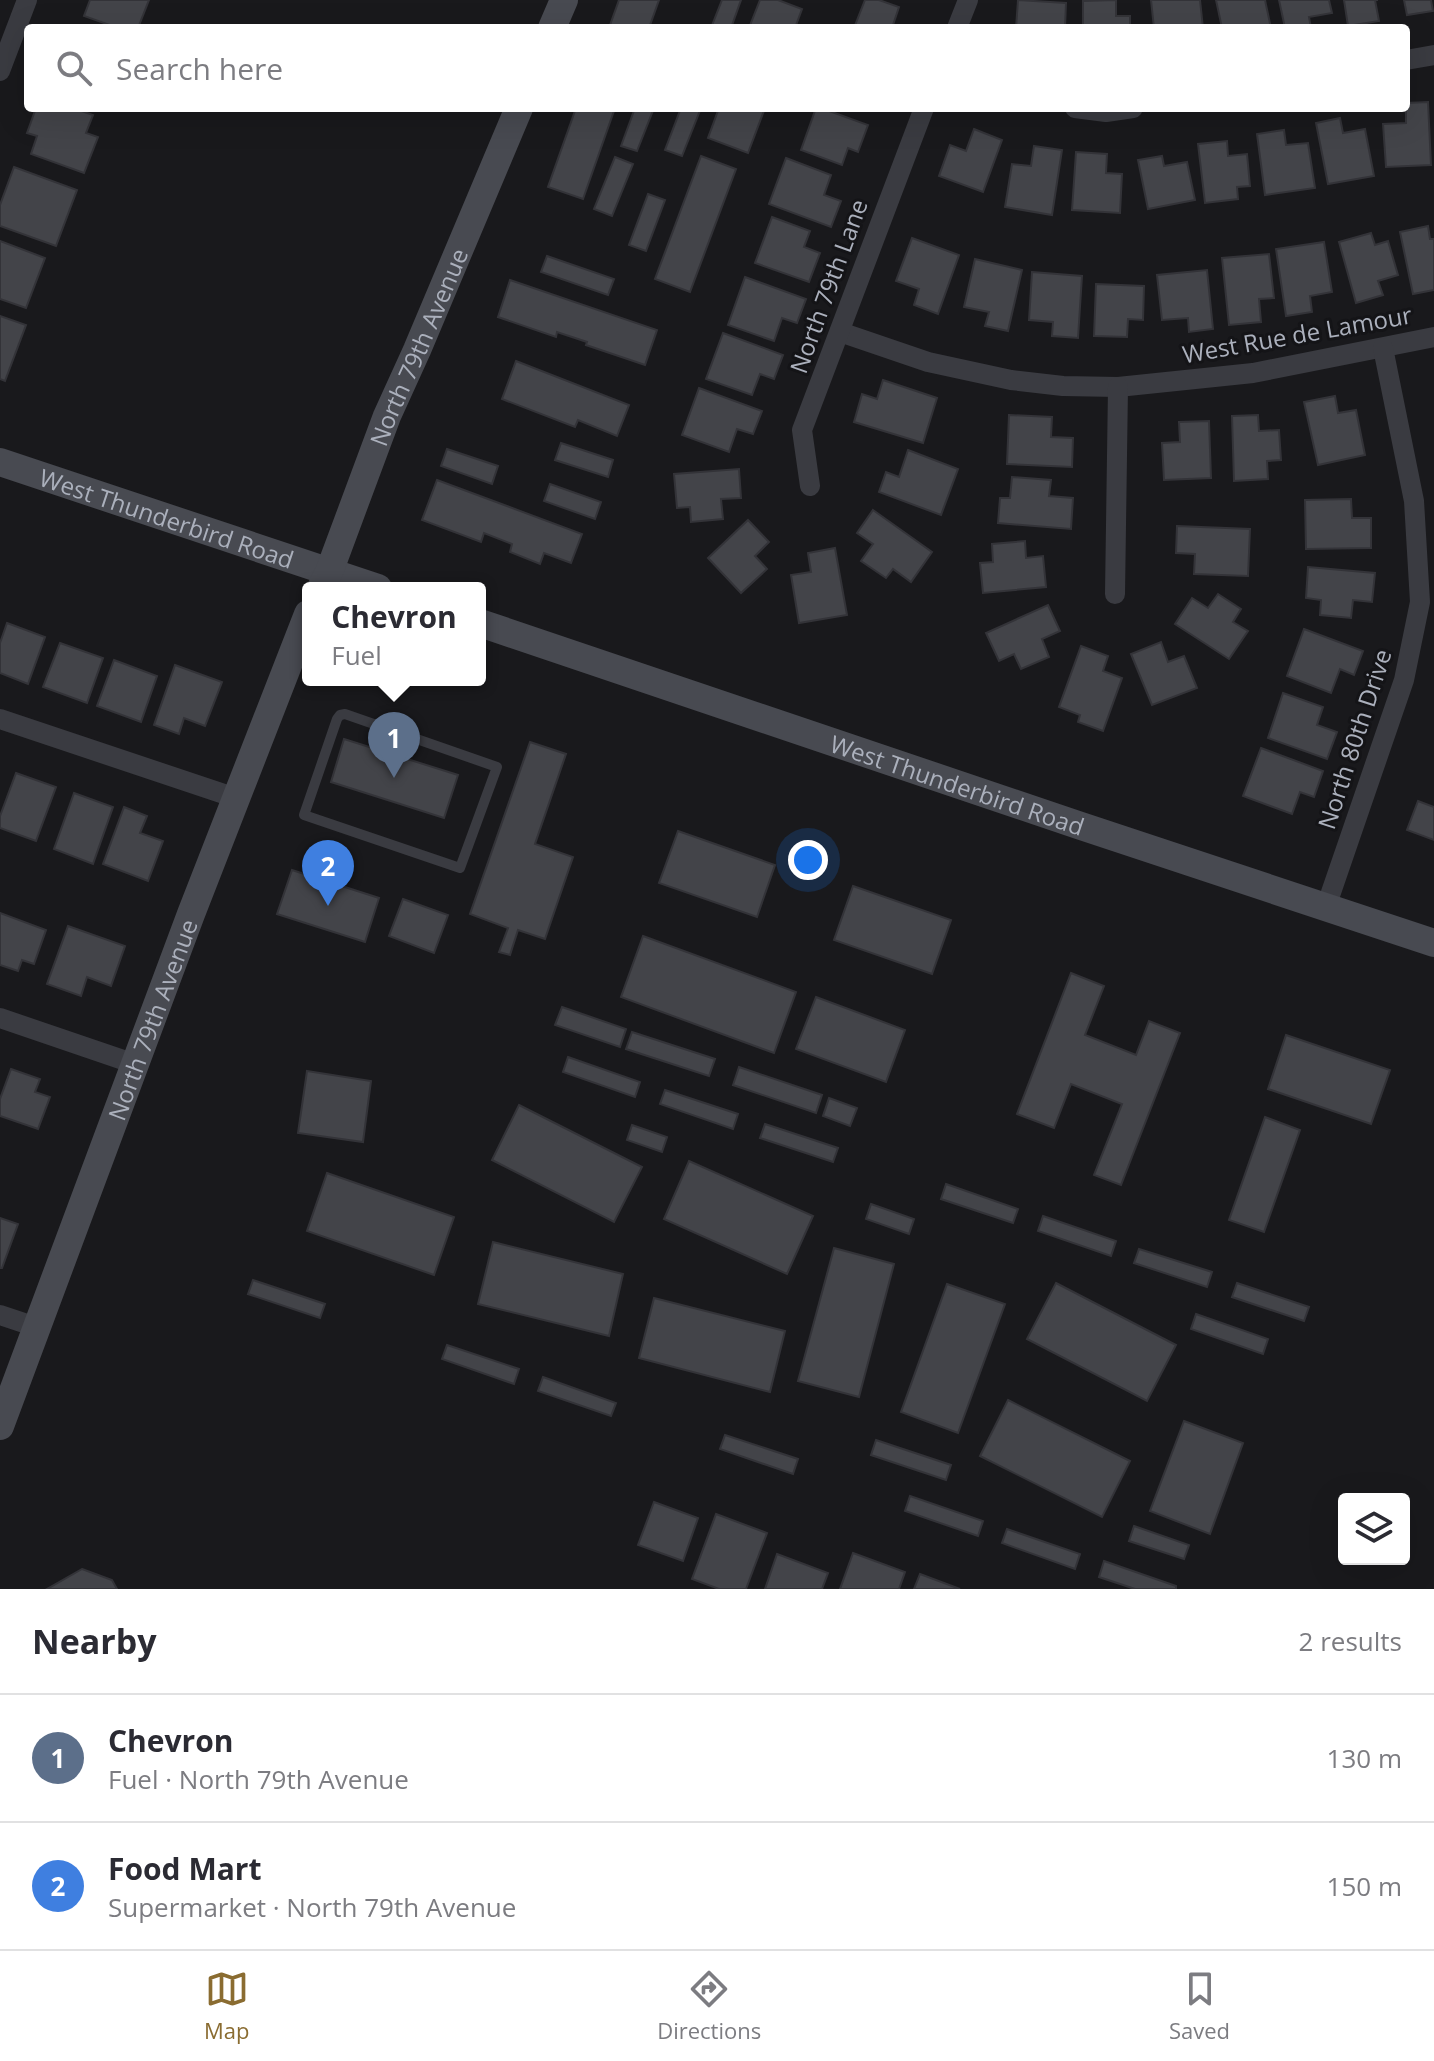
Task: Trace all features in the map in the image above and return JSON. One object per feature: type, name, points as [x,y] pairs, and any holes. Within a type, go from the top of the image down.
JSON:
[{"type":"street","points":[[0,71],[27,0]]},
{"type":"street","points":[[554,24],[564,0]]},
{"type":"street","points":[[959,24],[968,0]]},
{"type":"street","points":[[1410,59],[1434,55]]},
{"type":"street","name":"North 79th Avenue","points":[[325,580],[387,416],[517,112]]},
{"type":"street","name":"North 79th Lane","points":[[810,486],[802,430],[922,112]]},
{"type":"street","name":"West Rue de Lamour","points":[[840,332],[928,362],[1011,380],[1063,386],[1118,387],[1253,373],[1434,337]]},
{"type":"street","name":"North 80th Drive","points":[[1326,907],[1404,680],[1427,603],[1414,501],[1383,348]]},
{"type":"street","points":[[1115,594],[1118,387]]},
{"type":"street","name":"West Thunderbird Road","points":[[0,462],[325,580]]},
{"type":"street","name":"West Thunderbird Road","points":[[486,625],[1434,943]]},
{"type":"street","name":"North 79th Avenue","points":[[0,1426],[302,629]]},
{"type":"street","points":[[0,719],[236,798]]},
{"type":"street","points":[[0,1018],[135,1064]]},
{"type":"street","points":[[0,1315],[36,1327]]},
{"type":"lane","points":[[345,714],[497,767],[460,868],[304,815],[340,715],[345,714]]},
{"type":"building","points":[[90,0],[149,0],[140,24],[107,24],[84,16]]},
{"type":"building","points":[[619,0],[659,0],[650,24],[610,24]]},
{"type":"building","points":[[722,0],[741,0],[732,24],[713,24]]},
{"type":"building","points":[[760,0],[778,0],[802,9],[796,24],[751,24]]},
{"type":"building","points":[[865,0],[879,0],[899,7],[893,24],[856,24]]},
{"type":"building","points":[[1018,0],[1066,3],[1065,24],[1016,24]]},
{"type":"building","points":[[1116,0],[1116,16],[1130,16],[1130,24],[1083,24],[1083,1]]},
{"type":"building","points":[[1151,0],[1200,0],[1203,24],[1154,24]]},
{"type":"building","points":[[1216,0],[1265,0],[1270,24],[1221,24]]},
{"type":"building","points":[[1279,0],[1329,0],[1332,13],[1309,17],[1310,24],[1284,24]]},
{"type":"building","points":[[1344,0],[1375,0],[1379,21],[1348,24]]},
{"type":"building","points":[[1404,0],[1431,0],[1433,11],[1407,15]]},
{"type":"building","points":[[1428,102],[1431,165],[1386,167],[1383,124],[1406,123],[1410,103]]},
{"type":"building","points":[[35,112],[84,112],[93,115],[86,133],[98,137],[84,173],[31,154],[37,136],[27,133]]},
{"type":"building","points":[[575,112],[614,112],[583,199],[548,187]]},
{"type":"building","points":[[634,112],[652,112],[637,151],[621,146]]},
{"type":"building","points":[[679,112],[699,112],[682,156],[665,150]]},
{"type":"building","points":[[718,112],[763,112],[748,153],[708,138]]},
{"type":"building","points":[[815,112],[832,112],[868,125],[858,152],[848,148],[842,165],[801,150]]},
{"type":"building","points":[[1340,118],[1343,133],[1365,129],[1374,176],[1328,184],[1316,123]]},
{"type":"building","points":[[974,129],[1002,140],[983,192],[939,176],[950,145],[966,151]]},
{"type":"building","points":[[1284,130],[1286,145],[1308,143],[1315,188],[1265,195],[1257,134]]},
{"type":"building","points":[[1227,141],[1228,156],[1247,154],[1250,186],[1237,187],[1238,199],[1205,203],[1198,144]]},
{"type":"building","points":[[1034,146],[1062,150],[1052,215],[1005,207],[1012,164],[1031,166]]},
{"type":"building","points":[[1076,152],[1107,154],[1106,173],[1122,174],[1120,213],[1072,210]]},
{"type":"building","points":[[701,156],[736,169],[690,292],[655,279]]},
{"type":"building","points":[[1162,156],[1164,166],[1187,162],[1195,200],[1148,209],[1138,160]]},
{"type":"building","points":[[615,157],[633,164],[612,216],[594,209]]},
{"type":"building","points":[[786,158],[831,175],[824,195],[841,201],[831,227],[769,204]]},
{"type":"building","points":[[14,167],[77,190],[56,246],[0,226],[0,205]]},
{"type":"building","points":[[648,194],[665,200],[646,251],[629,245]]},
{"type":"building","points":[[772,217],[810,231],[804,247],[820,253],[809,282],[755,263]]},
{"type":"building","points":[[1428,226],[1430,239],[1434,239],[1434,290],[1413,294],[1400,232]]},
{"type":"building","points":[[1371,233],[1375,245],[1388,241],[1398,275],[1378,281],[1383,295],[1356,303],[1339,242]]},
{"type":"building","points":[[912,238],[959,255],[938,314],[914,305],[919,289],[896,281]]},
{"type":"building","points":[[0,241],[45,258],[26,308],[0,299]]},
{"type":"building","points":[[1324,242],[1332,292],[1310,296],[1312,312],[1286,316],[1276,249]]},
{"type":"building","points":[[1269,254],[1274,298],[1259,299],[1261,322],[1229,325],[1222,258]]},
{"type":"building","points":[[547,256],[614,279],[608,295],[541,272]]},
{"type":"building","points":[[975,259],[1022,270],[1008,331],[985,326],[989,312],[964,307]]},
{"type":"building","points":[[1207,270],[1213,329],[1189,332],[1188,318],[1162,320],[1157,275]]},
{"type":"building","points":[[1032,272],[1082,276],[1078,338],[1052,336],[1053,322],[1029,320]]},
{"type":"building","points":[[745,277],[806,299],[797,323],[782,318],[774,341],[728,325]]},
{"type":"building","points":[[510,280],[657,330],[645,365],[557,332],[556,337],[498,317]]},
{"type":"building","points":[[1096,284],[1144,286],[1143,320],[1128,319],[1127,337],[1094,336]]},
{"type":"building","points":[[0,316],[26,325],[5,381],[0,379]]},
{"type":"building","points":[[723,333],[783,355],[774,379],[760,374],[752,395],[706,379]]},
{"type":"building","points":[[516,361],[629,405],[617,436],[578,420],[575,427],[502,399]]},
{"type":"building","points":[[883,380],[937,398],[923,443],[854,422],[862,394],[877,399]]},
{"type":"building","points":[[699,388],[762,411],[753,434],[737,429],[729,452],[682,435]]},
{"type":"building","points":[[1335,396],[1338,413],[1356,410],[1365,455],[1318,465],[1304,402]]},
{"type":"building","points":[[1009,415],[1052,417],[1051,437],[1073,438],[1072,467],[1007,464]]},
{"type":"building","points":[[1258,415],[1259,431],[1279,430],[1281,460],[1267,461],[1268,479],[1234,481],[1232,416]]},
{"type":"building","points":[[1209,421],[1211,478],[1164,480],[1162,443],[1180,442],[1179,422]]},
{"type":"building","points":[[561,443],[613,460],[608,477],[555,460]]},
{"type":"building","points":[[447,449],[498,466],[492,484],[441,466]]},
{"type":"building","points":[[908,450],[958,469],[941,515],[879,492],[886,472],[899,477]]},
{"type":"building","points":[[739,469],[741,498],[721,499],[723,519],[691,522],[690,507],[677,508],[674,474]]},
{"type":"building","points":[[1012,477],[1051,480],[1049,496],[1073,498],[1071,529],[998,523],[1000,498],[1010,498]]},
{"type":"building","points":[[437,480],[582,534],[571,563],[544,553],[540,564],[510,552],[512,544],[484,533],[481,542],[422,520]]},
{"type":"building","points":[[550,484],[601,502],[595,519],[544,501]]},
{"type":"building","points":[[1351,499],[1352,518],[1371,518],[1371,548],[1306,549],[1305,500]]},
{"type":"building","points":[[873,510],[932,552],[911,582],[893,569],[886,578],[861,561],[873,544],[857,533]]},
{"type":"building","points":[[748,520],[769,542],[755,556],[767,569],[741,593],[708,558]]},
{"type":"building","points":[[1177,526],[1250,529],[1248,576],[1194,574],[1195,554],[1176,553]]},
{"type":"building","points":[[1025,541],[1026,558],[1043,556],[1046,587],[983,593],[980,563],[993,562],[992,544]]},
{"type":"building","points":[[835,548],[847,615],[799,623],[791,575],[811,572],[808,553]]},
{"type":"building","points":[[1308,567],[1375,573],[1372,602],[1353,600],[1351,618],[1320,615],[1321,600],[1306,598]]},
{"type":"building","points":[[1218,594],[1241,609],[1233,622],[1248,631],[1229,659],[1175,624],[1192,598],[1208,608]]},
{"type":"building","points":[[1048,605],[1060,631],[1042,639],[1049,657],[1021,669],[1014,654],[999,661],[986,633]]},
{"type":"building","points":[[7,623],[45,637],[28,684],[0,673],[0,643]]},
{"type":"building","points":[[1304,629],[1363,651],[1354,675],[1340,669],[1331,693],[1287,676]]},
{"type":"building","points":[[1161,642],[1168,662],[1184,656],[1197,688],[1152,705],[1131,654]]},
{"type":"building","points":[[60,643],[103,658],[87,703],[43,687]]},
{"type":"building","points":[[1081,646],[1108,656],[1103,671],[1122,678],[1103,731],[1078,722],[1080,715],[1059,707]]},
{"type":"building","points":[[114,660],[157,676],[141,722],[97,706]]},
{"type":"building","points":[[175,665],[222,682],[205,726],[184,718],[179,734],[154,725]]},
{"type":"building","points":[[1283,693],[1323,707],[1317,725],[1337,732],[1327,759],[1268,738]]},
{"type":"building","points":[[344,739],[458,775],[444,818],[331,782]]},
{"type":"building","points":[[530,742],[566,754],[535,844],[573,857],[545,939],[518,930],[510,955],[499,952],[508,928],[470,914]]},
{"type":"building","points":[[1261,748],[1323,771],[1314,797],[1300,792],[1292,814],[1243,796]]},
{"type":"building","points":[[16,773],[56,787],[36,841],[0,828],[0,816]]},
{"type":"building","points":[[74,793],[113,807],[93,864],[54,849]]},
{"type":"building","points":[[1418,801],[1434,807],[1434,840],[1407,830]]},
{"type":"building","points":[[124,807],[147,816],[140,833],[163,841],[148,881],[103,864]]},
{"type":"building","points":[[678,831],[775,865],[757,917],[659,883]]},
{"type":"building","points":[[292,870],[379,898],[365,942],[277,914]]},
{"type":"building","points":[[853,886],[951,920],[932,974],[834,940]]},
{"type":"building","points":[[403,899],[448,915],[434,953],[389,936]]},
{"type":"building","points":[[0,913],[46,930],[34,964],[22,960],[18,971],[0,965]]},
{"type":"building","points":[[68,926],[125,946],[111,986],[87,977],[81,996],[47,984]]},
{"type":"building","points":[[643,936],[796,992],[774,1053],[621,997]]},
{"type":"building","points":[[1071,973],[1104,986],[1085,1035],[1136,1055],[1149,1021],[1180,1033],[1121,1185],[1094,1175],[1122,1104],[1071,1084],[1054,1128],[1017,1114]]},
{"type":"building","points":[[816,997],[905,1030],[886,1082],[796,1049]]},
{"type":"building","points":[[562,1007],[626,1029],[620,1047],[555,1025]]},
{"type":"building","points":[[632,1032],[715,1059],[709,1076],[626,1049]]},
{"type":"building","points":[[1286,1035],[1390,1070],[1371,1124],[1268,1089]]},
{"type":"building","points":[[568,1057],[640,1082],[635,1097],[563,1072]]},
{"type":"building","points":[[739,1067],[822,1095],[816,1113],[733,1085]]},
{"type":"building","points":[[11,1069],[40,1079],[35,1092],[50,1097],[38,1129],[0,1116],[0,1099]]},
{"type":"building","points":[[307,1071],[371,1081],[363,1142],[298,1133]]},
{"type":"building","points":[[665,1090],[738,1114],[733,1129],[660,1104]]},
{"type":"building","points":[[829,1098],[857,1108],[850,1126],[823,1116]]},
{"type":"building","points":[[519,1105],[642,1167],[614,1222],[492,1160]]},
{"type":"building","points":[[1265,1117],[1300,1130],[1264,1232],[1229,1220]]},
{"type":"building","points":[[765,1124],[838,1148],[833,1162],[760,1138]]},
{"type":"building","points":[[632,1125],[667,1137],[662,1152],[627,1140]]},
{"type":"building","points":[[689,1161],[813,1216],[787,1274],[664,1219]]},
{"type":"building","points":[[327,1173],[454,1217],[434,1275],[307,1231]]},
{"type":"building","points":[[946,1184],[1018,1209],[1013,1223],[941,1199]]},
{"type":"building","points":[[871,1204],[914,1219],[909,1234],[866,1219]]},
{"type":"building","points":[[1043,1216],[1116,1241],[1111,1256],[1038,1231]]},
{"type":"building","points":[[0,1218],[18,1224],[2,1268],[0,1268]]},
{"type":"building","points":[[493,1242],[623,1274],[609,1336],[478,1304]]},
{"type":"building","points":[[834,1248],[894,1264],[859,1397],[798,1381]]},
{"type":"building","points":[[1139,1249],[1212,1272],[1207,1287],[1134,1263]]},
{"type":"building","points":[[253,1280],[325,1304],[320,1318],[248,1294]]},
{"type":"building","points":[[1056,1283],[1176,1345],[1147,1401],[1027,1339]]},
{"type":"building","points":[[1237,1283],[1309,1307],[1304,1321],[1232,1297]]},
{"type":"building","points":[[947,1284],[1005,1304],[958,1433],[901,1412]]},
{"type":"building","points":[[654,1298],[785,1331],[770,1392],[639,1358]]},
{"type":"building","points":[[1196,1314],[1268,1339],[1263,1354],[1191,1329]]},
{"type":"building","points":[[447,1345],[519,1369],[514,1384],[442,1359]]},
{"type":"building","points":[[543,1377],[616,1403],[611,1416],[538,1391]]},
{"type":"building","points":[[1008,1400],[1130,1461],[1102,1517],[980,1456]]},
{"type":"building","points":[[1184,1421],[1243,1443],[1210,1534],[1150,1511]]},
{"type":"building","points":[[725,1435],[798,1459],[793,1474],[720,1449]]},
{"type":"building","points":[[876,1440],[951,1465],[946,1480],[871,1455]]},
{"type":"building","points":[[910,1496],[983,1521],[978,1536],[905,1511]]},
{"type":"building","points":[[654,1502],[698,1518],[683,1561],[638,1545]]},
{"type":"building","points":[[716,1514],[767,1533],[746,1589],[719,1589],[692,1579]]},
{"type":"building","points":[[1134,1526],[1189,1545],[1184,1559],[1129,1541]]},
{"type":"building","points":[[1007,1529],[1080,1554],[1075,1569],[1002,1543]]},
{"type":"building","points":[[853,1553],[905,1572],[899,1589],[840,1589]]},
{"type":"building","points":[[777,1554],[828,1573],[822,1589],[765,1589]]},
{"type":"building","points":[[1104,1561],[1176,1586],[1176,1589],[1135,1589],[1099,1577]]},
{"type":"building","points":[[82,1569],[112,1580],[117,1589],[47,1589]]},
{"type":"building","points":[[920,1574],[960,1589],[914,1589]]},
{"type":"place","name":"Chevron","points":[[394,778]]},
{"type":"place","name":"Food Mart","points":[[328,906]]}]
